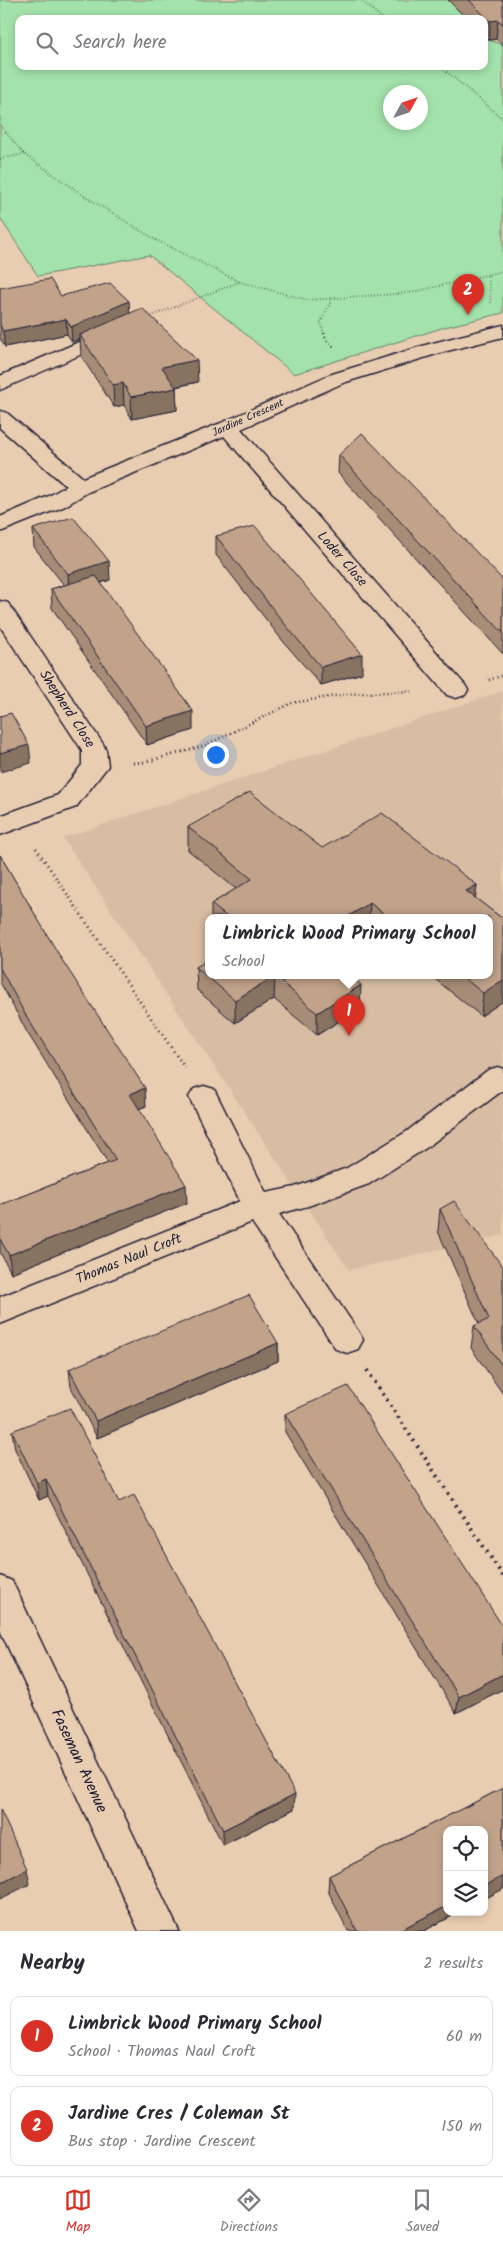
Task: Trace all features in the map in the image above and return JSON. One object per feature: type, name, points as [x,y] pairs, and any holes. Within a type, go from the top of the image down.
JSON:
[{"type":"street","points":[[0,384],[149,317]]},
{"type":"street","name":"Jardine Crescent","points":[[0,525],[57,501],[80,486],[228,427],[336,379],[436,348],[500,335]]},
{"type":"street","points":[[0,417],[80,486]]},
{"type":"street","name":"Loder Close","points":[[228,427],[456,690]]},
{"type":"street","name":"Shepherd Close","points":[[0,608],[94,750],[95,766],[67,801],[9,823]]},
{"type":"street","name":"Thomas Naul Croft","points":[[0,1311],[258,1207],[297,1198],[358,1176],[416,1140],[498,1078]]},
{"type":"street","points":[[204,1097],[258,1207],[348,1340]]},
{"type":"street","name":"Faseman Avenue","points":[[0,1592],[159,1931]]},
{"type":"path","points":[[361,0],[378,15]]},
{"type":"path","points":[[445,70],[503,119]]},
{"type":"path","points":[[0,125],[24,154],[83,195],[156,240],[240,282],[308,300],[332,299],[409,294],[503,271]]},
{"type":"path","points":[[0,159],[24,154]]},
{"type":"path","points":[[149,317],[240,282]]},
{"type":"path","points":[[332,299],[321,322],[326,340],[364,370]]},
{"type":"path","points":[[95,766],[145,762],[204,746],[292,703],[347,694],[456,690],[503,675]]},
{"type":"path","points":[[9,823],[204,1097]]},
{"type":"path","points":[[348,1340],[503,1576]]},
{"type":"shaded area","points":[[503,691],[503,1235],[349,1270],[63,838]]},
{"type":"green space","points":[[0,0],[448,0],[463,15],[15,15],[15,70],[488,70],[488,39],[503,45],[503,313],[445,327],[294,374],[149,255],[38,276],[0,218]]},
{"type":"building","points":[[469,0],[503,0],[503,24],[498,20],[490,21],[488,15],[484,15]]},
{"type":"building","points":[[50,279],[61,296],[110,283],[129,301],[71,327],[66,319],[3,331],[0,325],[0,288]]},
{"type":"building","points":[[142,308],[197,360],[162,367],[176,388],[131,397],[123,383],[113,385],[80,335]]},
{"type":"building","points":[[362,433],[503,580],[503,633],[339,455]]},
{"type":"building","points":[[73,517],[109,561],[68,574],[33,529]]},
{"type":"building","points":[[255,526],[362,654],[321,667],[283,622],[216,536]]},
{"type":"building","points":[[96,576],[193,711],[146,726],[51,589]]},
{"type":"building","points":[[11,713],[29,745],[0,753],[0,716]]},
{"type":"building","points":[[250,792],[322,848],[382,813],[477,885],[466,891],[503,919],[503,980],[483,993],[465,979],[493,979],[493,914],[384,914],[370,903],[352,914],[223,914],[211,904],[252,879],[188,827]]},
{"type":"building","points":[[0,855],[62,960],[145,1088],[130,1094],[186,1185],[9,1255],[0,1239],[0,1205],[116,1160],[25,1014],[0,968]]},
{"type":"building","points":[[205,961],[205,975],[196,967]]},
{"type":"building","points":[[210,979],[270,979],[235,1000]]},
{"type":"building","points":[[278,979],[354,979],[361,985],[317,1013]]},
{"type":"building","points":[[454,1201],[503,1267],[503,1367],[474,1326],[489,1319],[440,1209]]},
{"type":"building","points":[[249,1295],[278,1343],[96,1421],[69,1369]]},
{"type":"building","points":[[348,1386],[503,1627],[503,1674],[459,1697],[285,1414]]},
{"type":"building","points":[[70,1408],[119,1502],[134,1495],[295,1794],[223,1830],[46,1479],[37,1483],[12,1431]]},
{"type":"building","points":[[503,1788],[503,1876],[488,1884],[488,1826],[443,1826],[443,1908],[398,1931],[357,1931],[329,1876]]},
{"type":"building","points":[[0,1809],[27,1869],[0,1883]]},
{"type":"place","name":"Jardine Cres / Coleman St","points":[[468,315]]},
{"type":"place","name":"Limbrick Wood Primary School","points":[[349,1036]]}]
